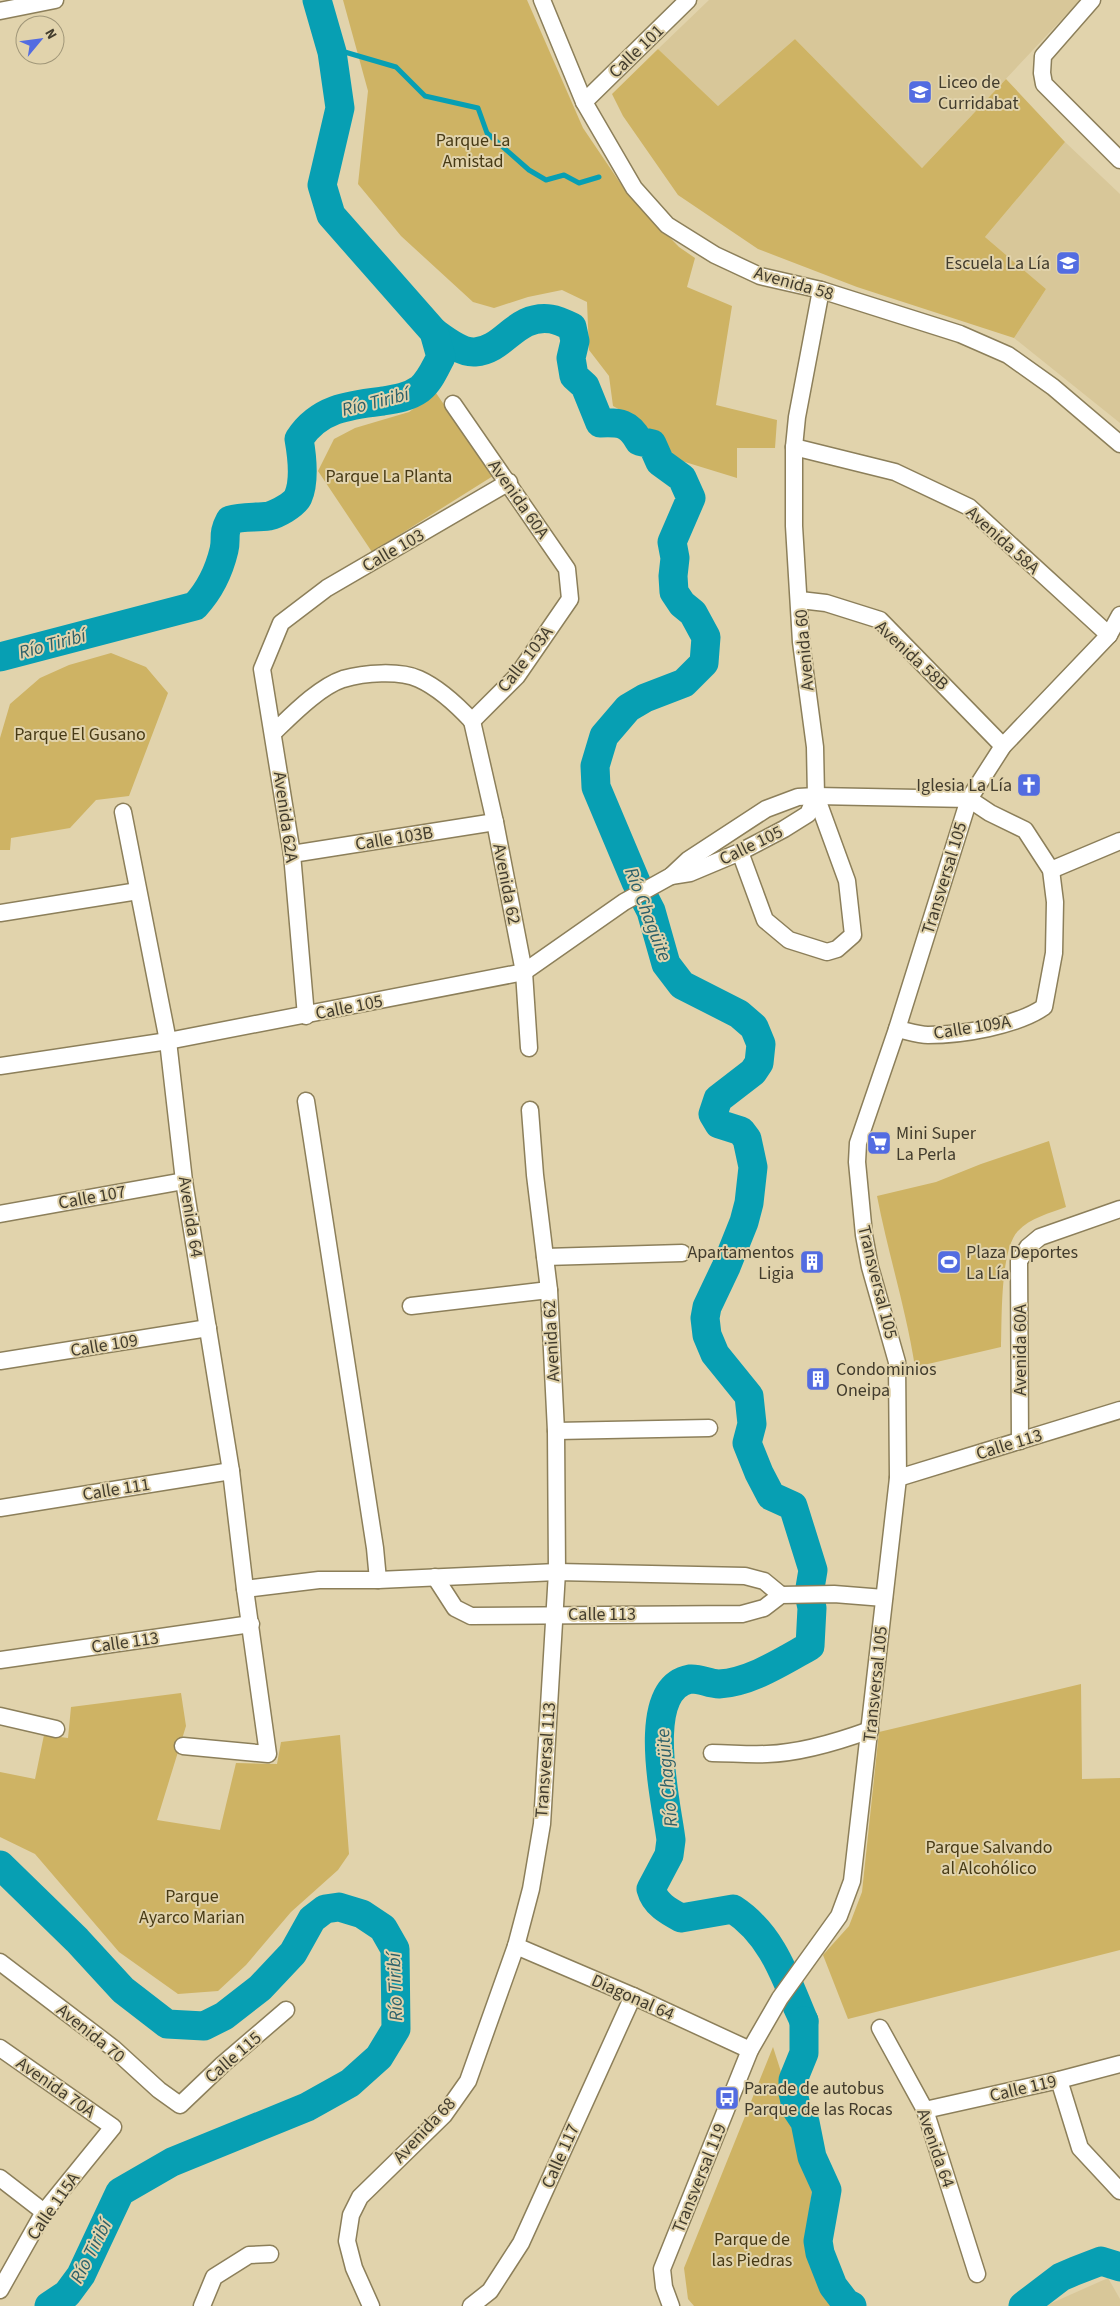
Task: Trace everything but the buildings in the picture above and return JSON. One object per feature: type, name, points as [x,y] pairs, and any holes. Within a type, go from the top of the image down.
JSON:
[{"type":"street","points":[[0,11],[55,0]]},
{"type":"street","name":"Avenida 58","points":[[542,0],[584,102],[634,188],[667,225],[715,256],[760,276],[821,290],[960,334],[1008,355],[1053,387],[1120,444]]},
{"type":"street","name":"Calle 101","points":[[584,102],[688,0]]},
{"type":"street","points":[[1092,0],[1043,56],[1042,73],[1044,84],[1120,160]]},
{"type":"street","name":"Avenida 60","points":[[740,852],[765,920],[789,940],[827,952],[837,949],[853,935],[847,881],[816,796],[815,747],[801,642],[800,600],[794,526],[794,447],[797,416],[821,290]]},
{"type":"street","name":"Avenida 60A","points":[[453,404],[568,568],[570,599]]},
{"type":"street","name":"Avenida 58A","points":[[794,447],[895,472],[969,506],[1109,635]]},
{"type":"street","name":"Calle 103","points":[[281,623],[327,588],[508,482]]},
{"type":"street","name":"Calle 103A","points":[[472,721],[517,676],[570,599]]},
{"type":"street","name":"Avenida 58B","points":[[800,600],[826,604],[880,620],[1003,746]]},
{"type":"street","name":"Transversal 105","points":[[750,2050],[780,1998],[839,1916],[852,1881],[870,1730],[898,1478],[897,1362],[868,1259],[857,1162],[858,1143],[897,1029],[969,799],[1003,746],[1109,635],[1120,615]]},
{"type":"street","name":"Avenida 62A","points":[[281,623],[262,669],[274,732],[292,854],[306,1016]]},
{"type":"street","points":[[274,732],[310,699],[343,679],[384,672],[418,678],[454,702],[472,721]]},
{"type":"street","name":"Avenida 62","points":[[472,721],[495,822],[524,972],[529,1048]]},
{"type":"street","name":"Calle 105","points":[[0,1066],[168,1041],[306,1016],[524,972],[634,896],[672,876],[688,860],[766,809],[798,796],[969,799]]},
{"type":"street","name":"Calle 105","points":[[672,876],[690,873],[740,852],[784,829],[808,814],[816,796]]},
{"type":"street","points":[[969,799],[990,813],[1025,830],[1051,870],[1120,841]]},
{"type":"street","name":"Avenida 64","points":[[123,812],[168,1041],[184,1181],[231,1471],[268,1754],[183,1746]]},
{"type":"street","name":"Calle 103B","points":[[292,854],[495,822]]},
{"type":"street","name":"Calle 109A","points":[[897,1029],[927,1035],[976,1030],[1031,1016],[1044,1007],[1054,953],[1055,902],[1051,870]]},
{"type":"street","points":[[0,913],[138,891]]},
{"type":"street","points":[[306,1100],[376,1548],[378,1580]]},
{"type":"street","name":"Avenida 62","points":[[530,1110],[549,1290],[556,1431],[557,1572]]},
{"type":"street","name":"Calle 107","points":[[0,1214],[184,1181]]},
{"type":"street","name":"Avenida 60A","points":[[1020,1441],[1019,1261],[1028,1247],[1040,1237],[1120,1209]]},
{"type":"street","points":[[545,1257],[682,1253]]},
{"type":"street","points":[[411,1306],[549,1290]]},
{"type":"street","name":"Calle 109","points":[[0,1361],[208,1328]]},
{"type":"street","name":"Calle 113","points":[[898,1478],[1120,1410]]},
{"type":"street","points":[[556,1431],[708,1428]]},
{"type":"street","name":"Calle 111","points":[[0,1508],[231,1471]]},
{"type":"street","points":[[245,1589],[319,1580],[378,1580],[557,1572],[745,1576],[764,1580],[788,1594],[834,1594],[884,1598]]},
{"type":"street","name":"Transversal 113","points":[[516,1946],[531,1889],[542,1824],[557,1572]]},
{"type":"street","name":"Calle 113","points":[[435,1578],[455,1608],[471,1616],[742,1614],[764,1608],[788,1594]]},
{"type":"street","name":"Calle 113","points":[[0,1660],[251,1624]]},
{"type":"street","points":[[0,1716],[56,1728]]},
{"type":"street","points":[[712,1753],[768,1754],[798,1750],[845,1739],[870,1730]]},
{"type":"street","name":"Diagonal 64","points":[[516,1946],[633,1996],[750,2050]]},
{"type":"street","name":"Avenida 68","points":[[371,2306],[354,2268],[347,2241],[351,2215],[360,2197],[444,2115],[468,2082],[516,1946]]},
{"type":"street","name":"Avenida 70","points":[[0,1962],[113,2048],[159,2090],[180,2105]]},
{"type":"street","name":"Calle 117","points":[[471,2306],[490,2291],[520,2243],[633,1996]]},
{"type":"street","name":"Calle 115","points":[[180,2105],[223,2064],[286,2010]]},
{"type":"street","name":"Avenida 64","points":[[880,2028],[925,2110],[977,2274]]},
{"type":"street","name":"Avenida 70A","points":[[0,2048],[112,2127]]},
{"type":"street","name":"Transversal 119","points":[[671,2306],[664,2288],[662,2269],[750,2050]]},
{"type":"street","name":"Calle 119","points":[[925,2110],[1059,2080],[1120,2064]]},
{"type":"street","points":[[1059,2080],[1080,2148],[1120,2191]]},
{"type":"street","name":"Calle 115A","points":[[0,2290],[44,2212],[112,2127]]},
{"type":"street","points":[[0,2178],[44,2212]]},
{"type":"street","points":[[202,2306],[214,2277],[249,2255],[270,2254]]},
{"type":"shaded area","name":"Liceo de Curridabat","points":[[709,0],[1080,0],[922,168],[795,39],[718,106],[658,49]]},
{"type":"shaded area","name":"Escuela La Lía","points":[[1065,142],[1120,194],[1120,423],[1014,338],[1046,289],[985,237]]},
{"type":"shaded area","points":[[1108,2278],[1120,2299],[1120,2306],[1045,2306]]},
{"type":"green space","name":"Parque La Amistad","points":[[343,0],[527,0],[583,128],[629,196],[679,247],[695,258],[687,287],[732,306],[716,405],[777,420],[775,448],[737,448],[737,478],[672,458],[640,421],[613,406],[609,376],[589,350],[587,302],[562,290],[528,297],[494,308],[473,302],[401,236],[358,184],[368,91]]},
{"type":"green space","points":[[795,39],[922,168],[1006,79],[1065,142],[985,237],[1046,289],[1014,338],[857,287],[758,249],[678,195],[623,116],[612,94],[658,49],[718,106]]},
{"type":"green space","name":"Parque La Planta","points":[[436,393],[493,476],[372,552],[318,471],[334,439],[355,428],[409,412]]},
{"type":"green space","name":"Parque El Gusano","points":[[111,653],[146,667],[168,693],[129,796],[96,800],[70,828],[11,838],[10,850],[0,850],[0,738],[10,704],[40,678],[69,665]]},
{"type":"green space","name":"Plaza Deportes La Lía","points":[[1049,1141],[1066,1207],[1040,1216],[1023,1226],[1012,1240],[1003,1286],[1001,1347],[915,1367],[907,1324],[877,1196],[936,1182],[981,1164]]},
{"type":"green space","name":"Parque Salvando al Alcohólico","points":[[1081,1684],[1082,1779],[1120,1778],[1120,1950],[848,2019],[823,1955],[849,1926],[862,1892],[879,1732]]},
{"type":"green space","name":"Parque Ayarco Marian","points":[[181,1693],[186,1726],[157,1820],[220,1830],[236,1763],[277,1764],[281,1742],[340,1735],[349,1854],[338,1870],[291,1912],[246,1965],[218,1991],[178,1994],[119,1952],[35,1854],[0,1837],[0,1772],[35,1779],[44,1735],[68,1738],[71,1707]]},
{"type":"green space","name":"Parque de las Piedras","points":[[773,2047],[783,2078],[781,2107],[792,2126],[799,2161],[812,2191],[807,2227],[809,2264],[828,2298],[839,2306],[694,2306],[688,2299],[684,2268]]},
{"type":"waterway","name":"Río Tiribí","points":[[0,657],[195,606],[205,594],[219,566],[225,546],[225,533],[230,520],[272,515],[289,506],[298,497],[302,484],[302,461],[299,439],[307,429],[326,414],[336,410],[407,396],[416,392],[427,382],[441,357],[434,332],[331,215],[322,185],[340,108],[332,52],[317,0]]},
{"type":"waterway","points":[[331,48],[396,67],[425,96],[478,108],[487,133],[529,170],[546,180],[564,175],[579,183],[599,177]]},
{"type":"waterway","name":"Río Chagüite","points":[[434,332],[459,348],[475,352],[485,350],[519,327],[539,319],[551,319],[572,327],[575,341],[571,358],[574,376],[585,386],[600,423],[613,423],[628,427],[639,441],[652,444],[660,462],[682,478],[691,498],[672,542],[675,558],[674,592],[682,604],[693,613],[706,637],[704,663],[684,683],[645,698],[628,708],[604,736],[595,766],[596,787],[636,882],[651,911],[666,964],[682,985],[739,1014],[754,1027],[761,1044],[759,1063],[753,1072],[718,1099],[713,1114],[719,1124],[741,1131],[747,1139],[753,1167],[749,1203],[744,1222],[707,1307],[705,1318],[707,1335],[715,1354],[749,1396],[752,1424],[747,1443],[759,1473],[771,1496],[793,1506],[813,1570],[809,1594],[812,1608],[810,1646],[766,1670],[743,1679],[719,1684],[690,1679],[674,1687],[665,1703],[660,1725],[662,1776],[671,1840],[669,1855],[651,1889],[659,1903],[681,1918],[733,1909],[747,1920],[777,1959],[804,2021],[797,2006]]},
{"type":"waterway","name":"Río Tiribí","points":[[0,1865],[77,1940],[123,1990],[167,2024],[204,2026],[224,2016],[260,1988],[293,1953],[312,1919],[325,1909],[339,1907],[362,1914],[383,1928],[395,1949],[396,2029],[379,2057],[350,2083],[307,2107],[172,2162],[120,2192],[81,2275],[67,2294],[49,2306]]},
{"type":"waterway","name":"Río Chagüite","points":[[804,2021],[804,2053],[793,2080],[793,2093],[797,2110],[805,2122],[812,2157],[827,2190],[818,2241],[820,2253],[833,2286],[846,2303],[852,2306]]},
{"type":"waterway","name":"Río Chagüite","points":[[1023,2306],[1061,2277],[1075,2271],[1101,2261],[1120,2267]]},
{"type":"place","name":"Liceo de Curridabat","points":[[920,92]]},
{"type":"place","name":"Escuela La Lía","points":[[1068,263]]},
{"type":"place","name":"Iglesia La Lía","points":[[1029,785]]},
{"type":"place","name":"Mini Super La Perla","points":[[879,1143]]},
{"type":"place","name":"Apartamentos Ligia","points":[[812,1262]]},
{"type":"place","name":"Plaza Deportes La Lía","points":[[949,1262]]},
{"type":"place","name":"Condominios Oneipa","points":[[818,1379]]},
{"type":"place","name":"Parade de autobus Parque de las Rocas","points":[[727,2098]]}]
